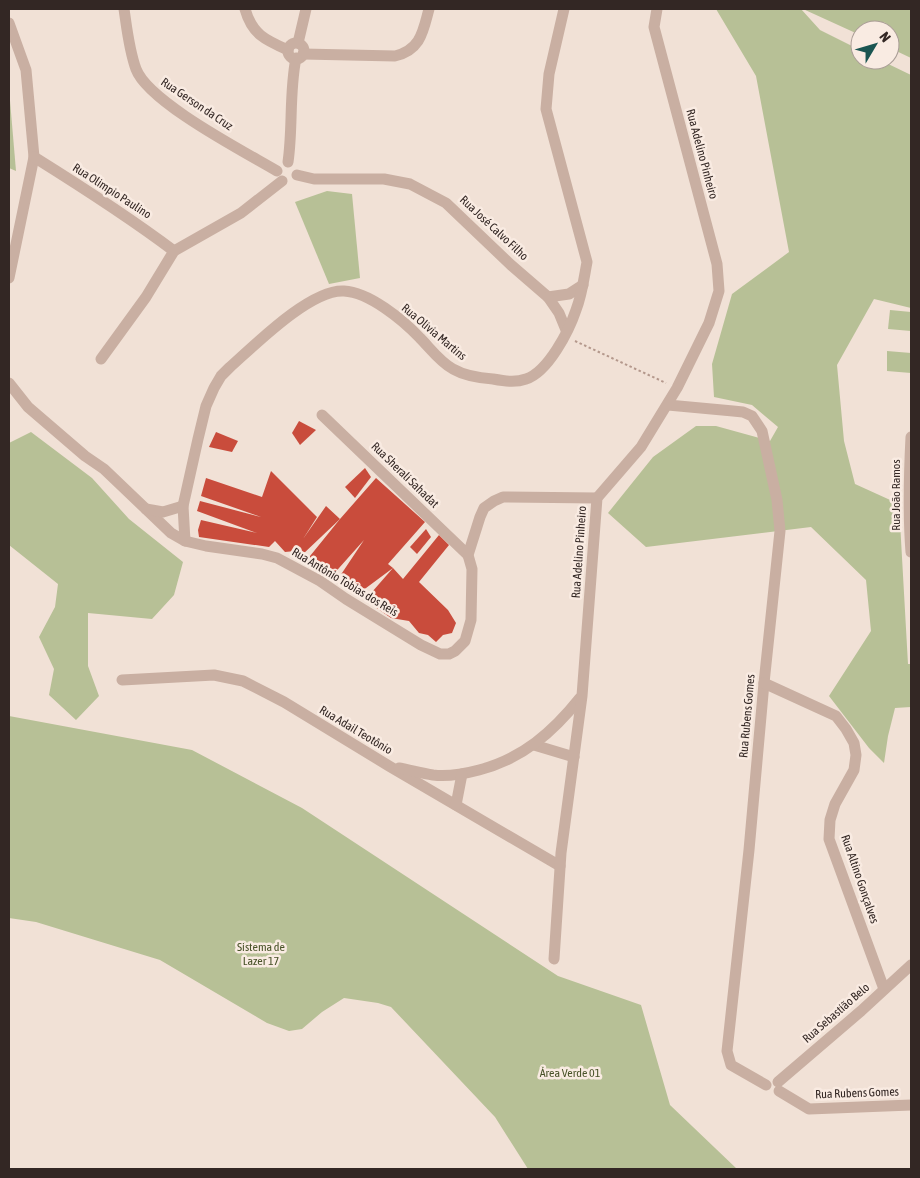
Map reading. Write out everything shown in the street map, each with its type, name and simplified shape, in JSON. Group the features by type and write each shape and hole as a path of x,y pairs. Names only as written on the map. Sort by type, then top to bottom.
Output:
{"street":[{"name":"Rua Gerson da Cruz","path":"124,9 136,70 147,87 161,99 279,176"},
{"path":"245,9 251,25 258,33 271,42 296,51 395,56 406,53 414,47 421,37 429,9"},
{"path":"288,162 291,145 293,75 296,51 306,9"},
{"name":"Rua Olivia Martins","path":"185,541 183,506 206,406 221,376 289,316 322,296 341,290 364,296 414,332 452,369 473,377 512,382 526,379 539,372 548,361 576,310 583,285 586,262 546,108 549,74 564,9"},
{"name":"Rua Adelino Pinheiro","path":"554,959 560,866 582,696 597,498 641,447 668,405 709,323 719,291 717,264 654,27 657,9"},
{"path":"9,24 26,70 34,157 9,278"},
{"name":"Rua Olimpio Paulino","path":"34,157 84,188 174,251"},
{"path":"101,359 146,297 174,251 241,213 279,176 281,164 288,162 296,167 297,174 291,182 279,176"},
{"name":"Rua José Calvo Filho","path":"297,174 314,179 384,179 410,184 446,203 548,296 559,313 565,333"},
{"path":"548,296 569,294 583,285"},
{"name":"Rua Antônio Tobias dos Reis","path":"9,383 28,407 104,469 171,532 185,541 277,558 320,581 346,599 440,654 448,654 460,647 468,633 471,620 472,568 468,555 484,508 503,497 514,496 567,499 597,498"},
{"name":"Rua Rubens Gomes","path":"668,405 743,412 752,416 762,431 777,500 780,531 749,850 727,1051 730,1065 766,1086 772,1080 809,1109 911,1105"},
{"name":"Rua Sherali Sahadat","path":"322,415 468,555"},
{"name":"Rua João Ramos","path":"911,437 909,497 911,552"},
{"path":"145,509 163,512 183,506"},
{"name":"Rua Adail Teotônio","path":"122,680 214,675 243,681 284,702 560,866"},
{"name":"Rua Altino Gonçalves","path":"764,683 836,716 854,743 856,755 854,770 835,804 830,820 829,838 884,989"},
{"path":"389,766 434,775 462,774 495,766 534,745 564,718 582,696"},
{"path":"534,745 574,757"},
{"path":"456,805 462,774"},
{"name":"Rua Sebastião Belo","path":"778,1086 911,965"}],"path":[{"path":"565,333 677,388"}],"green space":[{"path":"716,9 801,9 820,30 850,45 850,70 900,70 911,75 911,308 874,299 837,365 844,441 855,484 899,504 908,664 911,664 911,707 895,708 884,763 869,748 829,696 871,631 866,580 811,527 646,547 608,513 653,457 696,426 716,426 770,441 778,427 752,405 714,397 712,364 732,294 789,252 756,76"},
{"path":"803,9 911,9 911,58 900,53 900,20 850,20 850,30"},
{"path":"9,89 16,171 9,168"},
{"path":"327,191 352,194 360,278 329,284 295,202"},
{"path":"890,310 911,312 911,331 888,329"},
{"path":"887,351 911,353 911,373 887,371"},
{"path":"31,432 92,478 129,519 183,562 174,595 152,619 88,613 88,666 99,696 76,720 49,695 54,669 39,637 55,607 58,584 9,545 9,443"},
{"name":"Área Verde 01","path":"9,716 192,750 302,808 558,976 641,1005 670,1105 737,1169 528,1169 495,1117 391,1007 344,998 322,1012 302,1029 289,1031 267,1023 160,960 36,922 9,918"}],"building":[{"path":"299,421 316,430 300,445 292,433"},
{"path":"216,432 238,441 232,452 209,447"},
{"path":"365,468 371,477 355,498 345,487"},
{"path":"271,471 317,517 303,539 326,506 340,519 302,555 295,551 285,552 275,541 269,547 199,537 198,530 201,520 257,533 197,511 200,501 261,517 201,496 206,478 262,497"},
{"path":"376,478 425,522 388,564 393,568 362,591 348,583 343,585 338,579 364,540 331,577 326,569 316,569 306,561"},
{"path":"426,529 431,537 417,554 410,547"},
{"path":"439,535 449,545 419,582 448,610 456,623 452,633 443,635 436,642 428,635 419,633 409,621 391,618 365,600 393,568 403,579"}],"park label":[{"name":"Sistema de Lazer 17","path":"261,954"}]}
